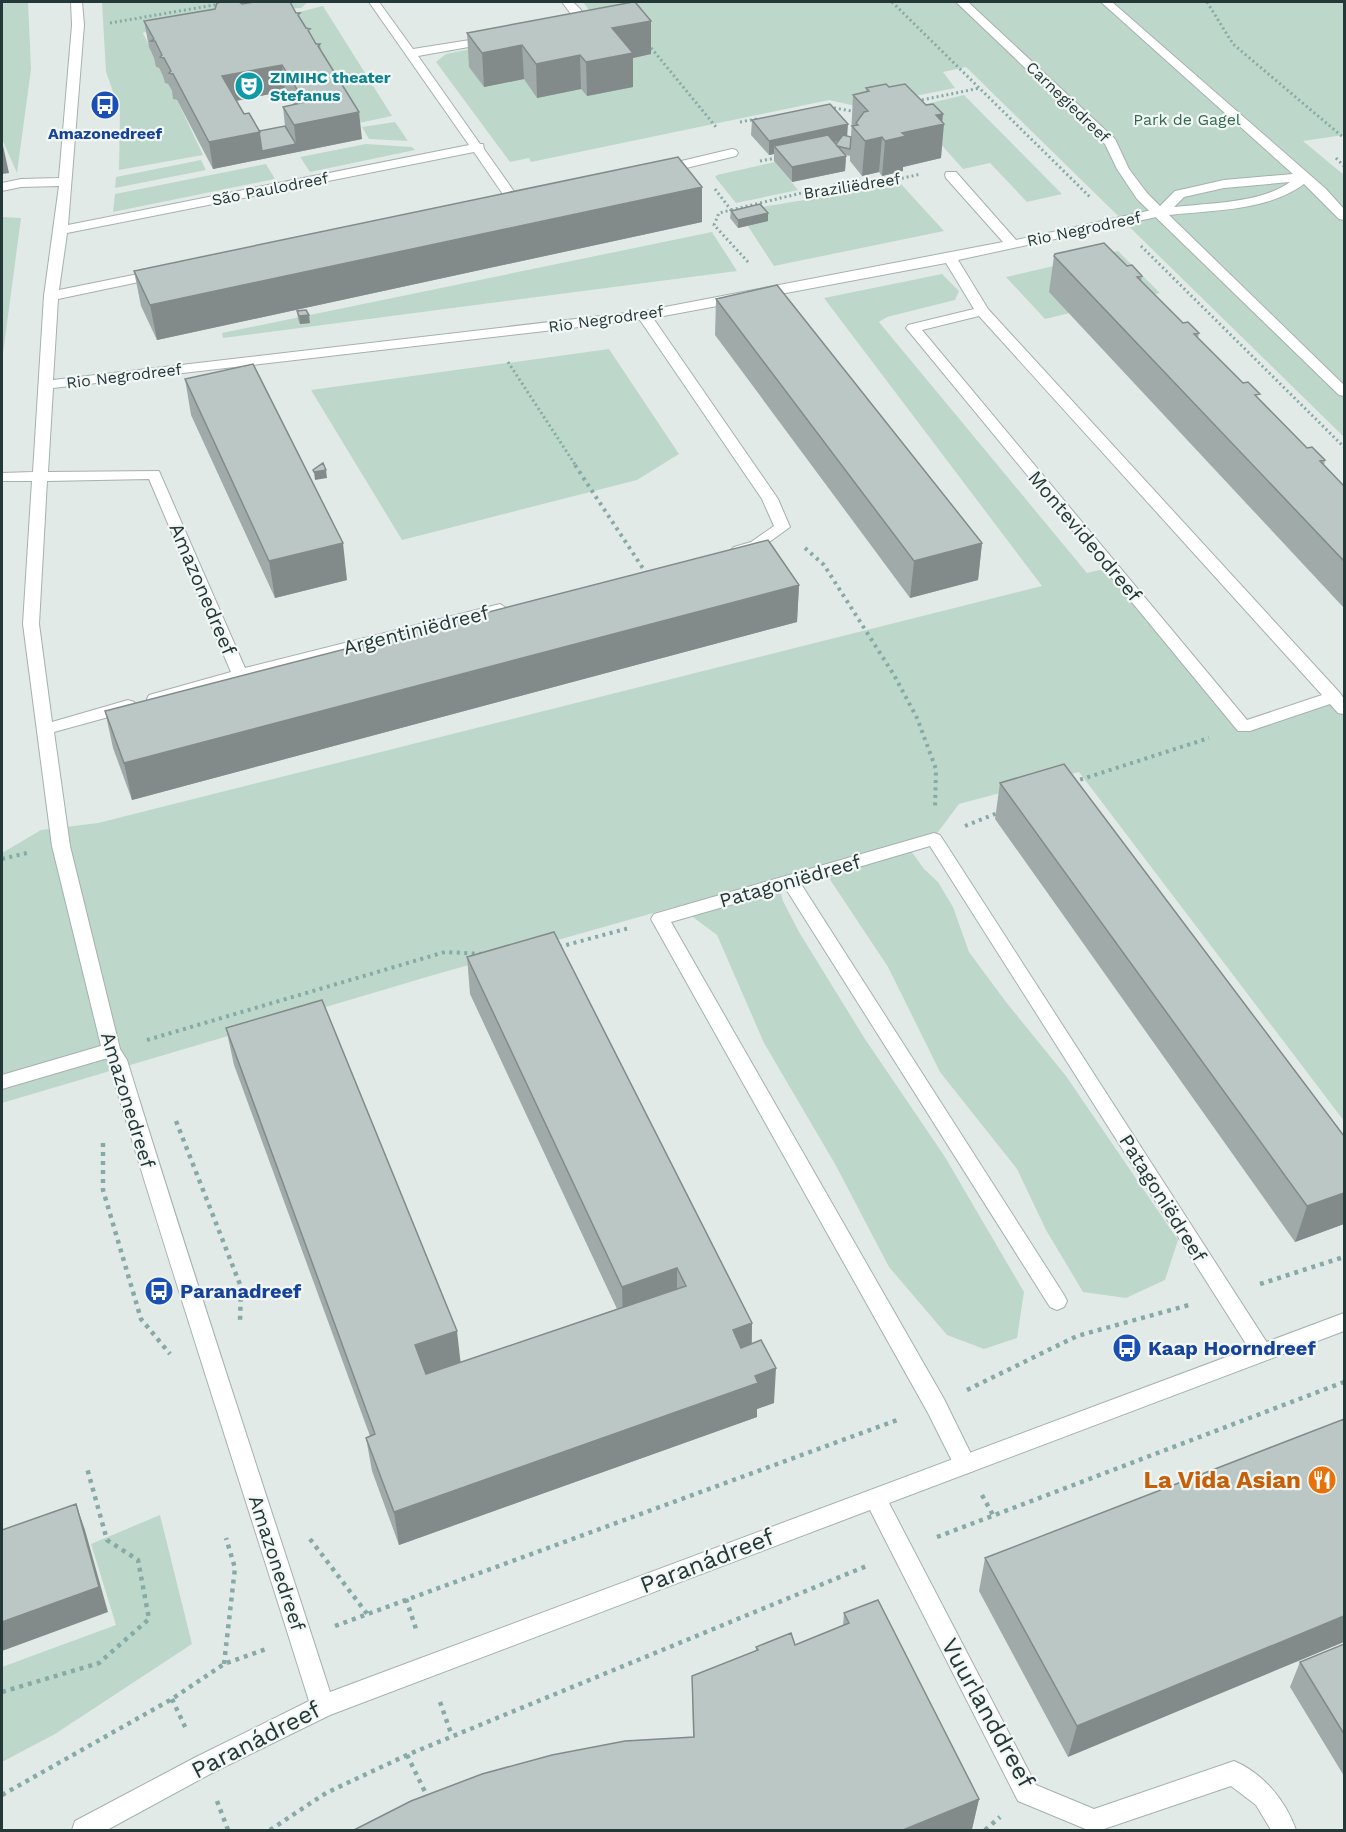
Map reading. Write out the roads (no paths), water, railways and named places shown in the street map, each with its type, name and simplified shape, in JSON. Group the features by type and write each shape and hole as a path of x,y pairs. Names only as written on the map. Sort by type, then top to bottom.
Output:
{"street":[{"name":"Amazonedreef","path":"75,2 77,29 61,230 51,296 31,624 61,846 111,1050 117,1060 185,1283 210,1351 323,1706"},
{"path":"374,2 413,53 514,200"},
{"path":"558,27 580,20 577,12 567,2"},
{"name":"Carnegiedreef","path":"962,2 1111,142 1123,169 1142,196 1344,392"},
{"path":"1106,2 1305,177 1344,216"},
{"path":"413,53 502,37"},
{"name":"São Paulodreef","path":"61,230 479,147"},
{"path":"649,172 732,153"},
{"path":"951,175 1013,245"},
{"path":"1161,212 1241,203 1284,192 1305,177"},
{"path":"1161,212 1180,194 1224,183 1305,177"},
{"path":"2,187 21,183 64,182"},
{"name":"Rio Negrodreef","path":"45,385 644,315 950,258 1161,212"},
{"path":"950,258 982,311 1339,703"},
{"path":"51,296 167,272"},
{"name":"Montevideodreef","path":"982,311 913,328 1244,727 1339,703"},
{"path":"644,315 770,499 782,527 756,545 723,554"},
{"name":"Amazonedreef","path":"41,475 154,474 240,675"},
{"path":"2,477 41,475"},
{"name":"Argentiniëdreef","path":"46,729 240,675 519,605"},
{"name":"Patagoniëdreef","path":"965,1464 936,1406 660,920 934,839 1262,1352"},
{"path":"790,880 1057,1302"},
{"path":"2,1082 111,1050"},
{"name":"Paranádreef","path":"84,1830 204,1765 323,1706 1344,1322"},
{"name":"Vuurlanddreef","path":"875,1498 1027,1793 1094,1821 1234,1773 1264,1797 1284,1830"}],"place":[{"name":"ZIMIHC theater Stefanus","path":"249,86"},
{"name":"Amazonedreef","path":"105,105"},
{"name":"Paranadreef","path":"159,1291"},
{"name":"Kaap Hoorndreef","path":"1127,1348"},
{"name":"La Vida Asian","path":"1322,1480"}],"park label":[{"name":"Park de Gagel","path":"1187,119"}]}
